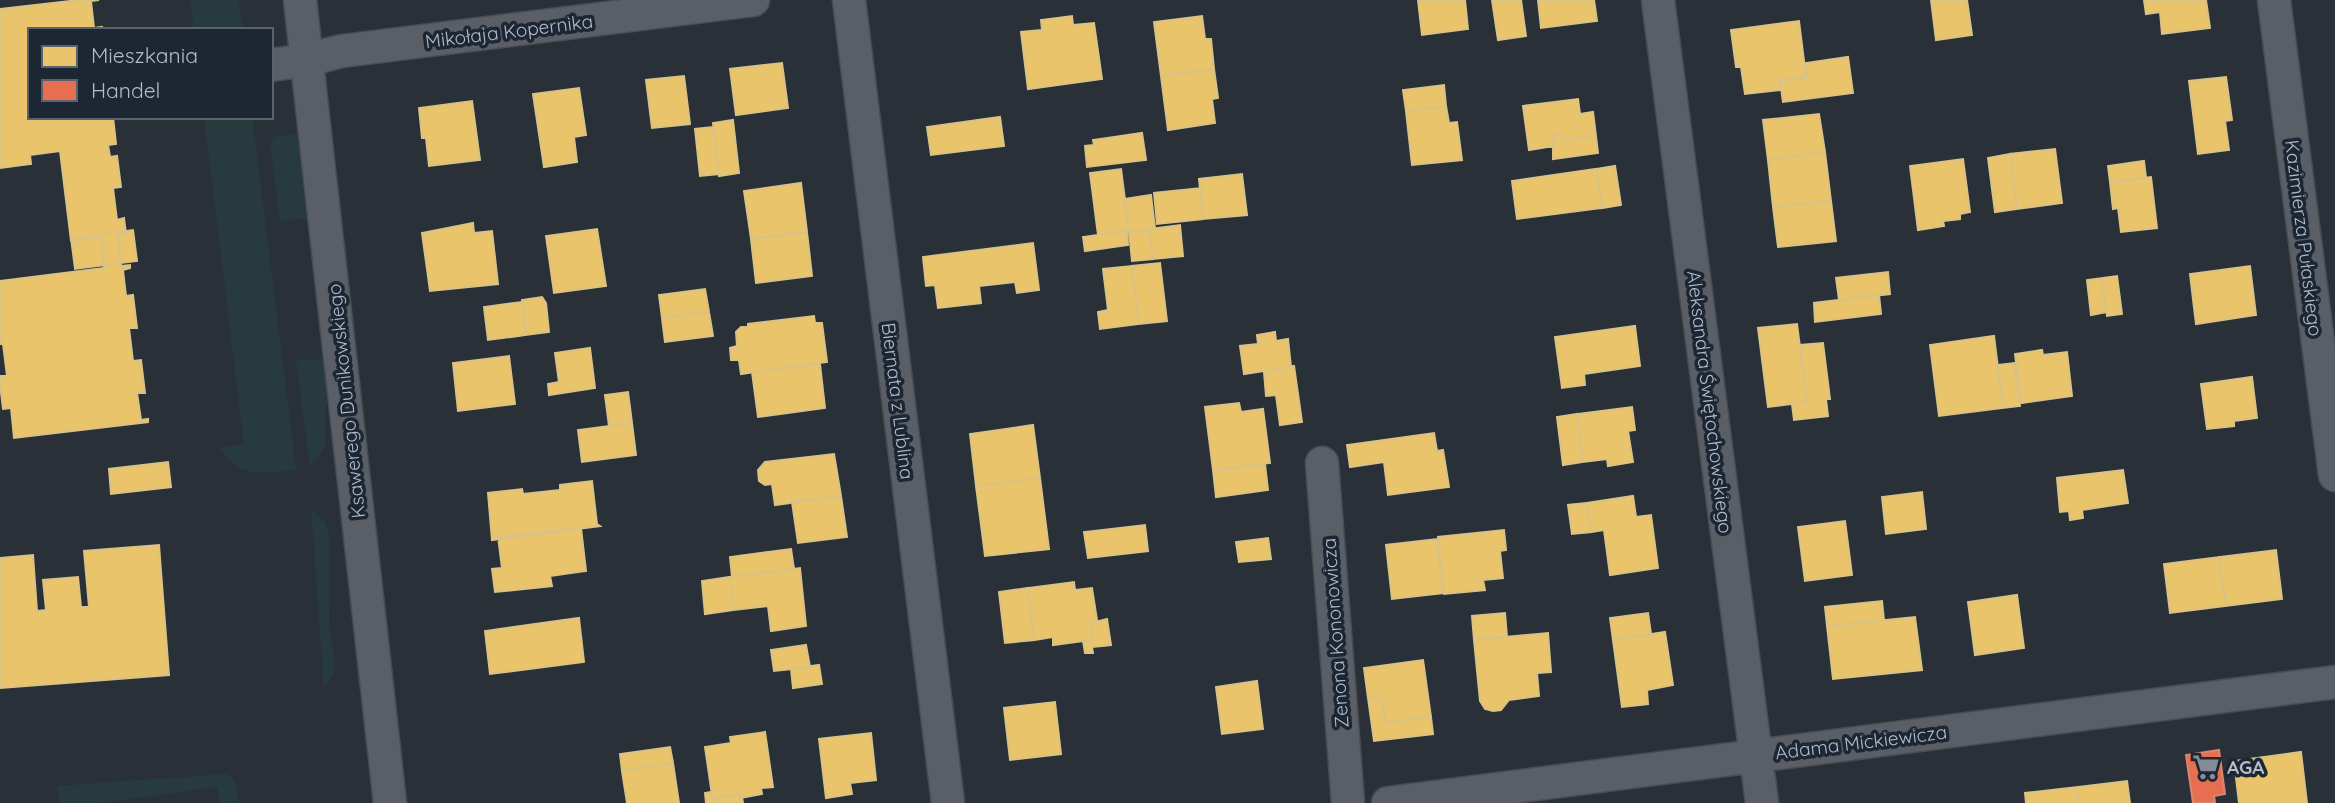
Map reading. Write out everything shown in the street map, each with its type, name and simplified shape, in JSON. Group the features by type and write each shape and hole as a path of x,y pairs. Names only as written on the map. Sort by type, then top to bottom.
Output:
{"street":[{"name":"Ksawerego Dunikowskiego","path":"300,0 390,803"},
{"name":"Mikołaja Kopernika","path":"273,65 342,51 753,0"},
{"name":"Biernata z Lublina","path":"849,0 948,803"},
{"name":"Aleksandra Świętochowskiego","path":"1658,0 1762,803"},
{"name":"Kazimierza Pułaskiego","path":"2274,0 2335,475"},
{"name":"Zenona Kononowicza","path":"1322,463 1348,803"},
{"name":"Adama Mickiewicza","path":"1388,803 2335,682"}],"green space":[{"path":"190,0 239,0 243,28 194,28"},
{"path":"204,119 252,119 296,470 253,472 235,465 219,448 244,444"},
{"path":"297,134 307,218 280,221 270,144 274,137"},
{"path":"321,359 326,367 326,445 310,465 296,361"},
{"path":"311,508 326,524 330,540 329,622 335,663 333,675 324,687"},
{"path":"226,774 235,782 239,803 220,803 217,787 101,803 59,803 57,786"}],"building: Mieszkania":[{"path":"99,0 91,1 94,28 28,28 28,119 113,119 116,144 108,145 110,157 117,156 121,187 113,188 117,220 124,218 126,234 118,235 121,266 130,265 130,268 123,270 126,296 133,295 137,328 129,328 133,361 141,360 145,393 137,393 141,420 148,419 148,422 14,438 11,408 3,409 0,376 7,376 3,344 0,344 0,281 104,268 101,237 71,241 60,151 30,155 31,164 0,168 0,9"},
{"path":"1418,0 1465,0 1468,29 1422,35"},
{"path":"1492,0 1521,0 1526,36 1498,40"},
{"path":"1538,0 1594,0 1597,21 1541,28"},
{"path":"1931,0 1967,0 1972,35 1936,40"},
{"path":"2144,0 2206,0 2210,28 2162,34 2160,12 2146,14"},
{"path":"1072,16 1073,25 1094,23 1102,79 1028,89 1021,32 1042,30 1041,20"},
{"path":"1202,16 1205,39 1211,39 1214,69 1161,76 1154,22"},
{"path":"1799,21 1806,77 1779,80 1781,90 1745,94 1741,67 1736,67 1731,30"},
{"path":"1848,57 1853,93 1783,102 1780,81 1808,78 1806,63"},
{"path":"782,63 788,108 736,115 730,69"},
{"path":"1214,69 1218,98 1212,99 1215,123 1168,130 1161,76"},
{"path":"684,76 690,124 652,128 646,80"},
{"path":"2226,77 2232,120 2225,121 2229,150 2198,154 2189,81"},
{"path":"1444,85 1446,106 1406,111 1403,90"},
{"path":"579,88 586,135 574,137 577,162 544,167 533,94"},
{"path":"1578,99 1580,114 1593,112 1596,136 1562,140 1561,135 1553,136 1554,146 1529,150 1523,106"},
{"path":"472,101 480,160 429,166 426,138 422,138 419,108"},
{"path":"1446,106 1449,123 1457,122 1462,160 1412,165 1406,111"},
{"path":"1819,114 1825,152 1768,160 1763,120"},
{"path":"1000,117 1004,146 931,155 927,127"},
{"path":"733,120 739,173 719,176 713,123"},
{"path":"713,127 719,174 700,176 695,129"},
{"path":"1142,133 1146,160 1087,167 1085,146 1094,145 1093,140"},
{"path":"1561,135 1562,140 1596,136 1598,153 1553,159 1553,136"},
{"path":"2055,149 2062,203 2017,209 2010,154"},
{"path":"1825,152 1831,201 1773,207 1768,160"},
{"path":"2010,154 2017,209 1995,212 1988,158"},
{"path":"1963,159 1970,212 1960,214 1960,219 1943,221 1944,226 1918,230 1910,166"},
{"path":"2144,161 2146,178 2110,182 2108,166"},
{"path":"1615,166 1621,205 1602,208 1596,169"},
{"path":"1121,169 1129,231 1098,235 1090,173"},
{"path":"1596,169 1602,208 1517,219 1512,181"},
{"path":"1242,174 1247,215 1203,219 1199,179"},
{"path":"2151,177 2157,228 2121,232 2118,208 2113,209 2110,182"},
{"path":"801,183 807,232 751,239 744,191"},
{"path":"1201,188 1203,219 1157,224 1154,193"},
{"path":"1151,195 1155,228 1129,231 1124,199"},
{"path":"1831,201 1836,241 1778,247 1773,207"},
{"path":"473,223 474,233 492,231 498,284 430,291 422,233"},
{"path":"1180,225 1183,256 1153,259 1149,229"},
{"path":"597,229 606,286 554,293 546,236"},
{"path":"1149,229 1153,259 1132,261 1129,231"},
{"path":"133,230 137,261 75,269 71,238"},
{"path":"1127,231 1128,245 1085,251 1083,237"},
{"path":"807,232 812,276 756,283 751,239"},
{"path":"1033,243 1039,290 1017,293 1015,282 979,286 981,303 938,308 935,285 926,286 923,257"},
{"path":"1160,263 1167,321 1139,324 1132,266"},
{"path":"1132,266 1139,324 1100,329 1098,312 1108,310 1103,269"},
{"path":"2250,266 2256,315 2196,324 2190,274"},
{"path":"1888,272 1890,294 1839,300 1836,278"},
{"path":"2117,276 2122,314 2107,316 2102,278"},
{"path":"2102,278 2107,312 2091,315 2087,280"},
{"path":"705,289 709,312 662,318 659,295"},
{"path":"1879,295 1881,314 1815,322 1814,303"},
{"path":"542,297 546,303 549,332 526,335 522,300"},
{"path":"522,302 526,335 488,340 484,307"},
{"path":"709,312 713,336 665,342 662,318"},
{"path":"814,316 815,323 822,323 827,362 741,374 739,360 731,360 730,348 737,346 736,332 741,327"},
{"path":"1797,324 1807,402 1768,407 1758,328"},
{"path":"1635,326 1640,366 1584,374 1585,385 1562,388 1555,337"},
{"path":"1275,332 1276,341 1288,339 1291,367 1244,374 1240,346 1258,344 1257,335"},
{"path":"1994,336 2003,408 1939,416 1930,345"},
{"path":"1823,343 1830,399 1826,399 1828,416 1794,420 1792,404 1807,402 1800,345"},
{"path":"590,348 595,388 549,395 548,384 559,382 555,353"},
{"path":"2042,350 2043,355 2067,352 2072,396 2021,403 2015,354"},
{"path":"509,356 515,404 458,411 453,363"},
{"path":"2014,363 2020,406 2003,408 1997,365"},
{"path":"820,364 825,408 758,417 752,372"},
{"path":"1294,366 1302,422 1280,425 1276,395 1266,396 1264,372"},
{"path":"2252,377 2257,418 2234,421 2234,426 2207,429 2201,384"},
{"path":"628,392 632,423 609,426 605,395"},
{"path":"1239,403 1241,412 1263,409 1270,463 1213,470 1205,407"},
{"path":"1632,407 1635,430 1628,431 1633,462 1608,466 1607,459 1583,462 1577,414"},
{"path":"1577,414 1583,462 1563,465 1557,417"},
{"path":"632,423 636,455 582,462 578,430"},
{"path":"1033,425 1040,478 976,486 970,434"},
{"path":"1434,433 1437,451 1443,450 1449,487 1388,495 1384,462 1350,467 1347,445"},
{"path":"834,454 841,496 775,505 772,484 765,485 759,481 758,470 765,462"},
{"path":"168,462 171,487 111,494 109,469"},
{"path":"1265,464 1268,490 1216,497 1213,470"},
{"path":"2123,470 2128,503 2082,510 2083,518 2070,520 2069,511 2060,512 2057,478"},
{"path":"1040,478 1049,549 985,556 976,486"},
{"path":"592,481 597,524 600,526 492,540 488,493 522,489 523,494 560,490 560,485"},
{"path":"1922,492 1926,529 1886,534 1882,497"},
{"path":"841,496 847,537 798,543 792,502"},
{"path":"1633,496 1636,517 1651,515 1658,568 1610,575 1604,530 1591,532 1586,503"},
{"path":"1586,503 1591,532 1572,534 1568,505"},
{"path":"1845,521 1852,575 1805,581 1798,527"},
{"path":"1145,525 1148,551 1088,558 1084,532"},
{"path":"581,528 586,571 550,576 552,586 495,592 492,569 502,568 498,537"},
{"path":"1504,530 1506,550 1500,551 1503,578 1483,580 1485,590 1444,594 1438,537"},
{"path":"1268,538 1271,559 1239,562 1236,542"},
{"path":"1437,539 1443,593 1392,599 1386,545"},
{"path":"159,545 169,675 0,688 0,558 33,555 37,611 46,610 43,580 78,577 81,607 89,607 84,551"},
{"path":"791,549 794,569 732,577 730,557"},
{"path":"2276,550 2282,599 2226,606 2219,557"},
{"path":"2219,557 2226,606 2170,613 2164,564"},
{"path":"800,568 806,626 771,631 768,606 734,610 730,577"},
{"path":"730,577 734,610 705,614 702,581"},
{"path":"1074,582 1075,590 1092,588 1097,622 1091,623 1092,640 1053,645 1053,637 1034,640 1028,588"},
{"path":"1028,588 1034,640 1005,643 999,592"},
{"path":"2017,595 2024,648 1975,655 1968,602"},
{"path":"1882,601 1884,620 1827,626 1825,607"},
{"path":"1505,613 1507,637 1474,640 1472,616"},
{"path":"1648,613 1651,634 1613,640 1610,618"},
{"path":"1915,617 1922,670 1833,679 1827,626"},
{"path":"579,618 584,662 490,674 485,631"},
{"path":"1107,619 1111,645 1092,647 1093,653 1085,653 1083,641 1092,640 1091,623"},
{"path":"1665,632 1673,685 1647,690 1648,704 1622,707 1613,640"},
{"path":"1548,633 1551,672 1537,673 1539,696 1509,700 1501,710 1485,709 1480,701 1474,640"},
{"path":"806,645 810,667 774,671 771,650"},
{"path":"1423,660 1431,717 1386,722 1382,697 1368,698 1364,668"},
{"path":"819,665 822,684 793,688 791,669"},
{"path":"1257,681 1263,729 1222,734 1216,687"},
{"path":"1382,697 1386,722 1431,717 1433,734 1374,741 1368,698"},
{"path":"1055,702 1061,754 1010,760 1004,708"},
{"path":"765,732 773,787 761,788 762,794 740,798 739,794 715,798 716,802 713,802 705,747 731,743 730,737"},
{"path":"871,733 876,780 850,783 852,794 826,798 819,739"},
{"path":"670,747 673,763 622,771 620,754"},
{"path":"2301,752 2307,803 2239,803 2234,761"},
{"path":"673,763 679,803 627,803 622,771"},
{"path":"2127,781 2130,803 2079,803 2077,787"},
{"path":"2077,787 2079,803 2026,803 2025,793"},
{"path":"711,792 713,802 716,802 715,798 739,794 743,803 706,803 705,793"}],"building: Handel":[{"path":"2219,750 2225,794 2214,796 2215,803 2193,803 2186,755"}],"place":[{"name":"AGA","path":"2206,767"}]}
